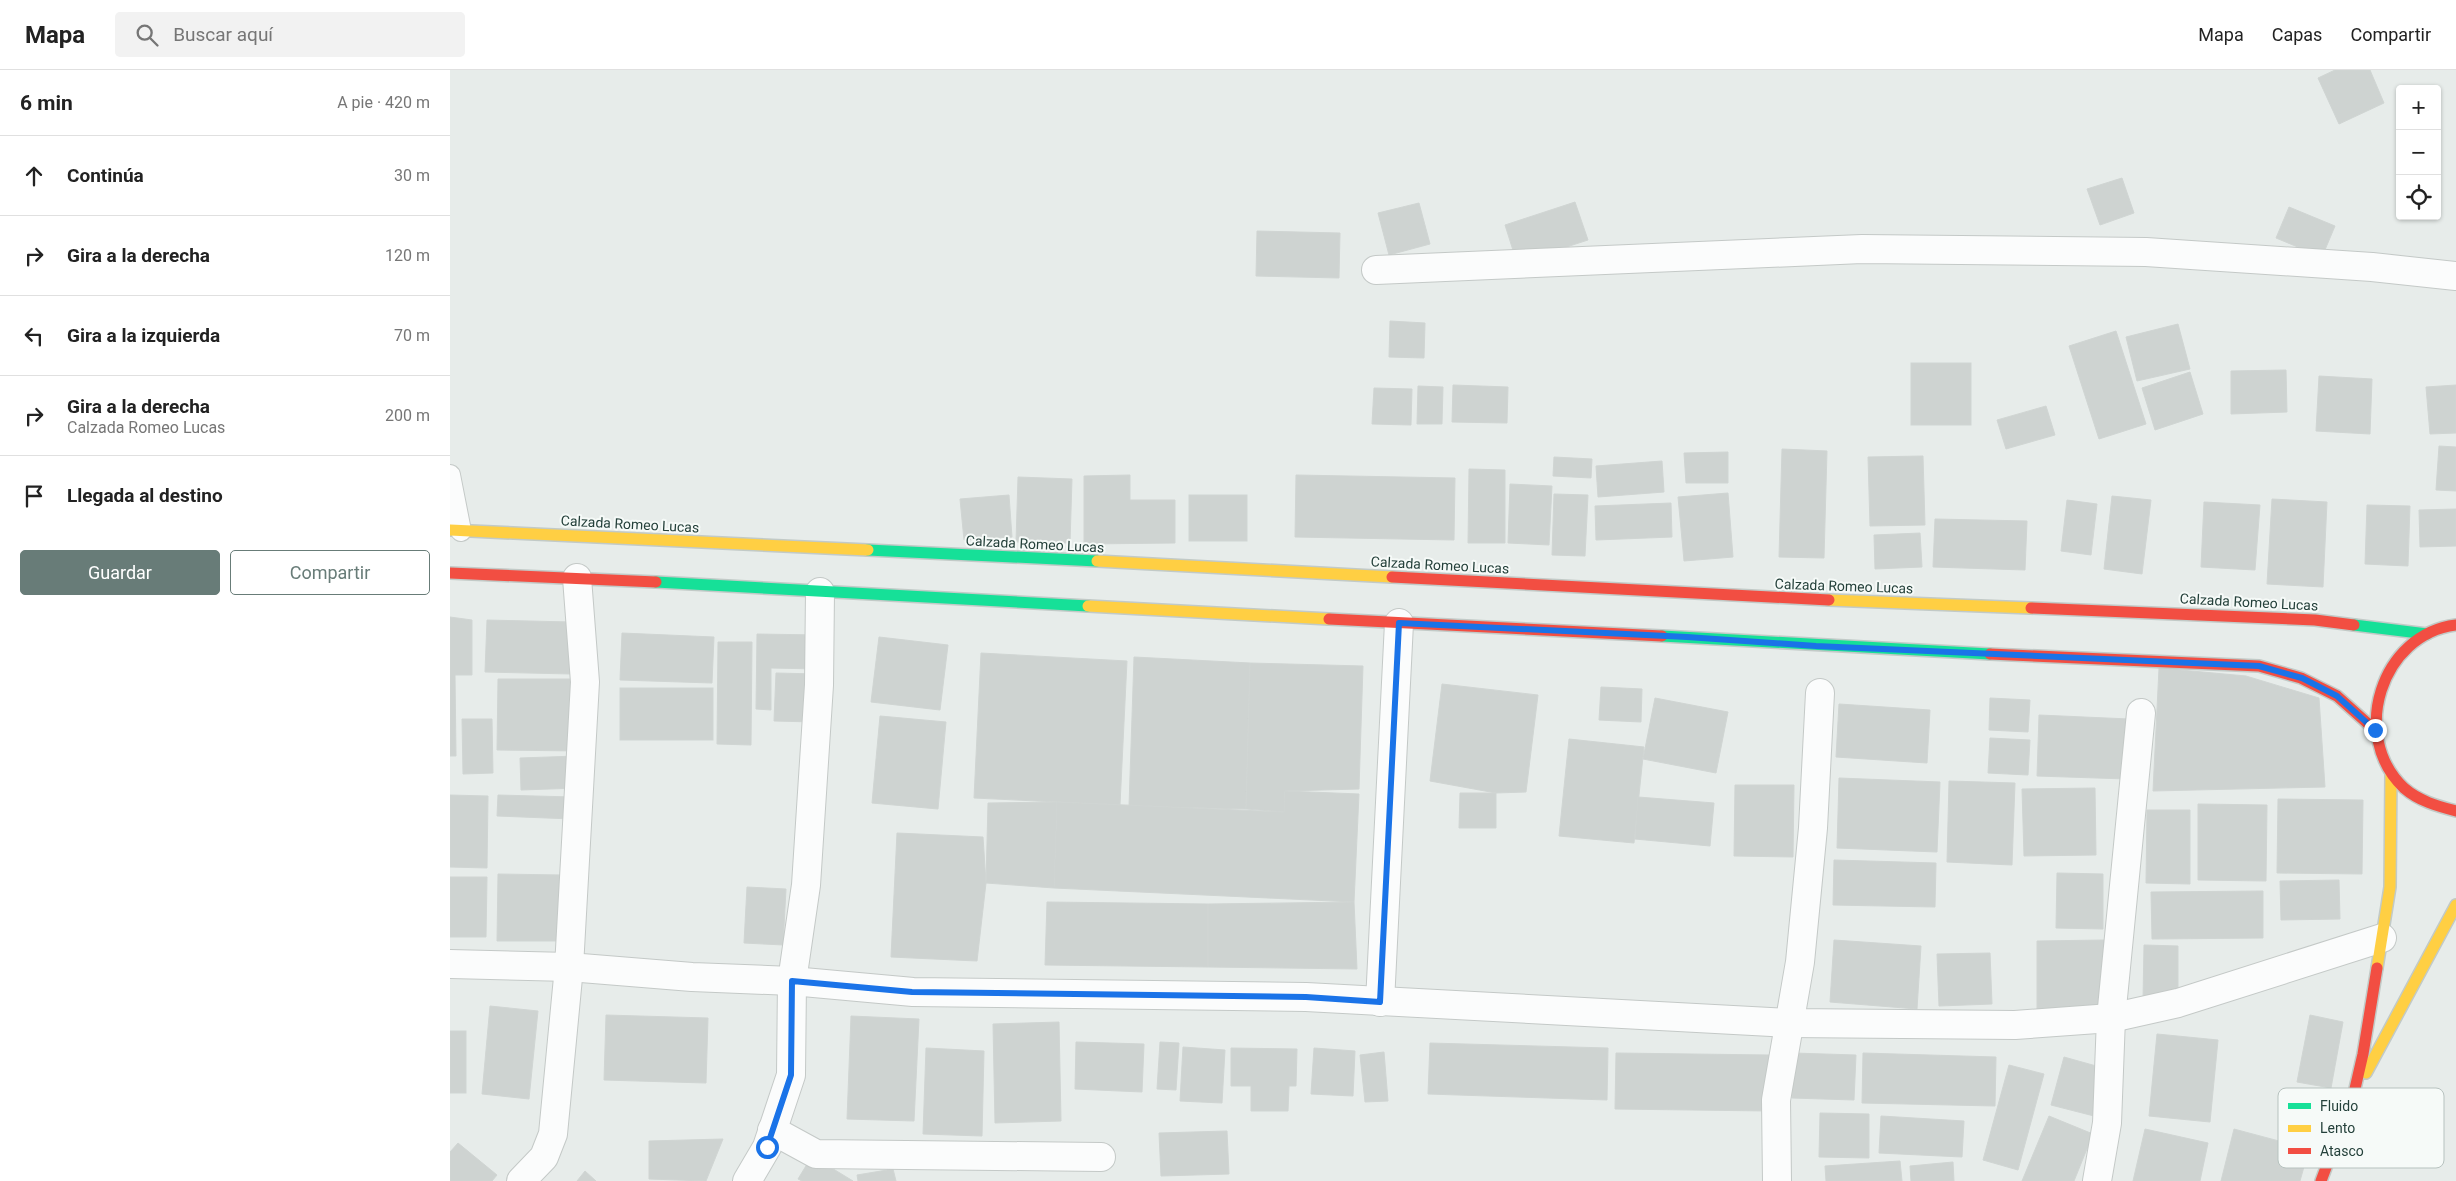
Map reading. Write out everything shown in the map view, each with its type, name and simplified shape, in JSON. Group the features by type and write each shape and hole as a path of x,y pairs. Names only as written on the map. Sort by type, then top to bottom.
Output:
{"main road":[{"name":"Calzada Romeo Lucas","path":"456,531 1201,567 1694,595 2315,620 2427,634"},
{"path":"450,573 577,578 1687,637 1826,647 2259,666 2302,678 2337,696 2375,730"},
{"path":"2456,626 2427,634 2408,647 2392,664 2381,684 2375,707 2375,730 2378,745 2391,772 2408,790 2427,803 2456,811"},
{"path":"2355,1088 2390,887 2391,772"},
{"path":"2357,1088 2375,1058 2456,905"},
{"path":"2322,1181 2327,1168"}],"street":[{"path":"1376,270 1862,249 2146,252 2372,267 2456,276"},
{"path":"521,1181 544,1157 553,1134 569,967 585,682 577,578"},
{"path":"747,1181 767,1147 791,1075 792,981 806,885 819,685 820,592"},
{"path":"1380,1002 1399,623"},
{"path":"1776,1181 1776,1100 1800,962 1813,828 1820,693"},
{"path":"2098,1181 2107,1123 2110,1085 2111,1018 2141,713"},
{"path":"450,964 569,967 792,981 912,992 1306,997 1790,1023 2015,1025 2111,1018 2178,1003 2382,938"},
{"path":"772,1130 816,1154 1100,1157"}],"lane":[{"path":"450,475 456,531"}],"building":[{"path":"2335,70 2370,70 2384,103 2339,124 2318,78"},
{"path":"2122,178 2134,213 2100,225 2087,189"},
{"path":"1575,202 1588,240 1517,263 1505,225"},
{"path":"1419,203 1430,244 1389,255 1378,213"},
{"path":"2289,207 2335,226 2322,257 2276,238"},
{"path":"1257,231 1340,233 1339,278 1256,276"},
{"path":"1390,321 1425,323 1424,358 1389,357"},
{"path":"2178,324 2190,369 2137,381 2126,337"},
{"path":"2116,331 2146,424 2099,439 2069,346"},
{"path":"1911,363 1971,363 1971,425 1911,425"},
{"path":"2286,370 2287,412 2231,414 2231,371"},
{"path":"2190,372 2203,414 2155,430 2142,388"},
{"path":"2319,376 2372,379 2370,434 2316,431"},
{"path":"1453,385 1508,387 1507,423 1452,422"},
{"path":"2456,385 2456,433 2430,434 2426,387"},
{"path":"1418,386 1443,387 1442,424 1417,424"},
{"path":"1374,388 1412,389 1411,425 1372,424"},
{"path":"2046,406 2055,435 2006,449 1997,420"},
{"path":"2439,446 2456,447 2456,491 2436,490"},
{"path":"1782,449 1827,451 1824,558 1779,557"},
{"path":"1728,452 1728,483 1686,483 1684,453"},
{"path":"1923,456 1925,525 1870,526 1868,457"},
{"path":"1554,457 1592,459 1591,478 1553,476"},
{"path":"1662,461 1664,492 1598,497 1596,466"},
{"path":"1469,469 1505,470 1505,543 1468,543"},
{"path":"1130,475 1130,500 1175,500 1175,543 1084,544 1084,476"},
{"path":"1296,475 1455,478 1454,540 1295,537"},
{"path":"1018,477 1072,479 1070,543 1016,542"},
{"path":"1510,484 1552,486 1549,545 1508,543"},
{"path":"1728,493 1733,557 1684,561 1678,497"},
{"path":"1554,494 1588,495 1585,556 1552,555"},
{"path":"1009,495 1012,537 964,540 960,499"},
{"path":"1189,495 1247,495 1247,541 1189,541"},
{"path":"2112,496 2151,500 2142,574 2104,569"},
{"path":"2272,499 2327,502 2323,587 2267,584"},
{"path":"2067,500 2097,504 2091,555 2061,551"},
{"path":"2204,502 2260,505 2255,570 2201,567"},
{"path":"1671,503 1672,537 1596,540 1595,506"},
{"path":"2367,505 2410,506 2408,566 2365,564"},
{"path":"2456,509 2456,546 2420,547 2419,510"},
{"path":"1935,519 2027,521 2025,570 1933,567"},
{"path":"1920,533 1922,567 1875,569 1874,535"},
{"path":"450,617 472,620 472,675 455,675 456,756 450,756"},
{"path":"487,620 571,622 570,674 485,672"},
{"path":"622,633 714,637 712,683 620,680"},
{"path":"757,634 819,635 818,669 771,668 771,710 756,709"},
{"path":"879,637 948,645 940,710 871,702"},
{"path":"718,642 752,642 751,745 717,744"},
{"path":"981,653 1127,661 1120,805 974,798"},
{"path":"1134,657 1250,663 1246,809 1129,806"},
{"path":"1250,663 1363,666 1359,789 1285,791 1284,812 1246,809"},
{"path":"2159,668 2246,676 2319,698 2325,787 2153,791"},
{"path":"776,673 816,674 814,722 774,721"},
{"path":"498,679 578,679 578,751 497,750"},
{"path":"1442,684 1538,695 1526,792 1496,793 1430,781"},
{"path":"1601,687 1642,689 1641,722 1599,720"},
{"path":"620,688 713,688 713,740 620,740"},
{"path":"1655,698 1728,712 1716,773 1643,759"},
{"path":"1990,698 2030,700 2028,732 1989,730"},
{"path":"1839,704 1930,710 1927,763 1836,757"},
{"path":"2039,715 2129,719 2127,779 2037,776"},
{"path":"880,716 946,722 938,809 872,803"},
{"path":"462,719 492,719 493,773 463,774"},
{"path":"1990,738 2030,740 2028,775 1988,773"},
{"path":"1569,739 1644,747 1634,843 1559,836"},
{"path":"577,756 578,788 521,790 520,758"},
{"path":"1839,778 1940,782 1937,852 1837,848"},
{"path":"1949,781 2015,783 2012,865 1947,862"},
{"path":"1735,785 1794,785 1793,857 1734,856"},
{"path":"2095,788 2096,855 2024,856 2022,789"},
{"path":"1285,791 1359,794 1354,902 1054,888 1057,802 1284,812"},
{"path":"1460,793 1496,793 1496,828 1459,828"},
{"path":"450,795 488,796 487,868 450,867"},
{"path":"498,795 573,797 572,819 497,816"},
{"path":"1638,797 1714,803 1710,846 1635,839"},
{"path":"2278,799 2363,800 2362,874 2277,873"},
{"path":"1057,802 1054,888 986,883 988,803"},
{"path":"2198,804 2267,805 2266,881 2198,880"},
{"path":"2147,810 2190,810 2190,884 2146,883"},
{"path":"897,833 983,837 986,883 977,961 891,957"},
{"path":"1834,860 1936,863 1935,907 1833,905"},
{"path":"2057,873 2103,874 2103,929 2056,928"},
{"path":"498,874 563,875 563,941 497,941"},
{"path":"450,877 487,877 486,937 450,937"},
{"path":"2339,880 2340,919 2281,920 2280,881"},
{"path":"747,887 786,889 783,945 744,943"},
{"path":"2263,891 2263,938 2152,939 2151,892"},
{"path":"1047,902 1208,904 1208,967 1045,965"},
{"path":"1354,902 1357,969 1208,967 1208,904"},
{"path":"1834,940 1921,946 1917,1009 1830,1002"},
{"path":"2104,940 2105,1010 2037,1011 2037,941"},
{"path":"2144,945 2178,946 2178,1001 2143,1000"},
{"path":"1990,953 1992,1004 1939,1006 1937,954"},
{"path":"490,1006 538,1011 529,1099 482,1094"},
{"path":"606,1015 708,1018 706,1083 604,1080"},
{"path":"2310,1015 2343,1022 2331,1088 2297,1082"},
{"path":"851,1016 919,1019 914,1121 847,1119"},
{"path":"1059,1022 1061,1121 995,1123 993,1024"},
{"path":"450,1031 466,1031 466,1093 450,1093"},
{"path":"2157,1034 2218,1040 2210,1122 2149,1116"},
{"path":"1076,1042 1144,1044 1142,1092 1075,1089"},
{"path":"1160,1042 1179,1043 1176,1090 1157,1089"},
{"path":"1430,1043 1608,1048 1607,1100 1428,1094"},
{"path":"1183,1047 1225,1050 1222,1103 1180,1101"},
{"path":"926,1048 984,1051 982,1136 923,1134"},
{"path":"1231,1048 1297,1049 1296,1086 1289,1086 1288,1111 1251,1111 1251,1086 1231,1086"},
{"path":"1314,1048 1355,1051 1353,1096 1311,1094"},
{"path":"1384,1052 1388,1101 1365,1102 1360,1055"},
{"path":"1616,1053 1769,1055 1768,1111 1615,1109"},
{"path":"1793,1053 1856,1055 1854,1100 1792,1098"},
{"path":"1863,1053 1996,1057 1995,1106 1862,1103"},
{"path":"2064,1057 2107,1069 2094,1116 2051,1105"},
{"path":"2009,1065 2044,1074 2018,1170 1983,1160"},
{"path":"1820,1113 1869,1114 1869,1158 1819,1157"},
{"path":"1881,1116 1964,1121 1962,1157 1879,1153"},
{"path":"2049,1116 2093,1134 2074,1181 2022,1181"},
{"path":"2145,1129 2208,1143 2200,1181 2133,1181"},
{"path":"2234,1129 2278,1141 2278,1168 2304,1168 2300,1181 2221,1181"},
{"path":"1227,1131 1229,1174 1161,1176 1159,1133"},
{"path":"723,1139 706,1181 649,1179 649,1141"},
{"path":"458,1143 497,1175 492,1181 450,1181 450,1152"},
{"path":"812,1156 853,1181 802,1181 798,1179"},
{"path":"1900,1161 1902,1181 1826,1181 1825,1166"},
{"path":"1953,1162 1954,1181 1911,1181 1910,1166"},
{"path":"893,1169 896,1181 858,1181 857,1175"},
{"path":"585,1171 596,1181 577,1181"}],"traffic: fast":[{"path":"868,550 1097,561"},
{"path":"656,582 1088,606"},
{"path":"2354,625 2427,634"},
{"path":"1662,636 1990,654"}],"traffic: slow":[{"path":"450,530 868,550"},
{"path":"1097,561 1392,577"},
{"path":"1829,600 2031,608"},
{"path":"1088,606 1329,619"},
{"path":"2377,968 2390,887 2391,773"},
{"path":"2366,1073 2456,905"}],"traffic: jam":[{"path":"450,573 656,582"},
{"path":"1392,577 1829,600"},
{"path":"2031,608 2315,620 2354,625"},
{"path":"1329,619 1662,636"},
{"path":"2456,625 2430,632 2408,647 2392,667 2381,690 2377,716 2378,742 2387,766 2404,788 2422,800 2456,811"},
{"path":"1990,654 2259,666 2301,678 2337,696 2375,730"},
{"path":"2355,1088 2363,1054 2377,968"},
{"path":"2321,1181 2326,1168"}],"route":[{"path":"767,1147 791,1075 792,981 912,992 1306,997 1380,1002 1399,623 1687,637 1816,646 2259,666 2302,678 2337,696 2375,730"}]}
